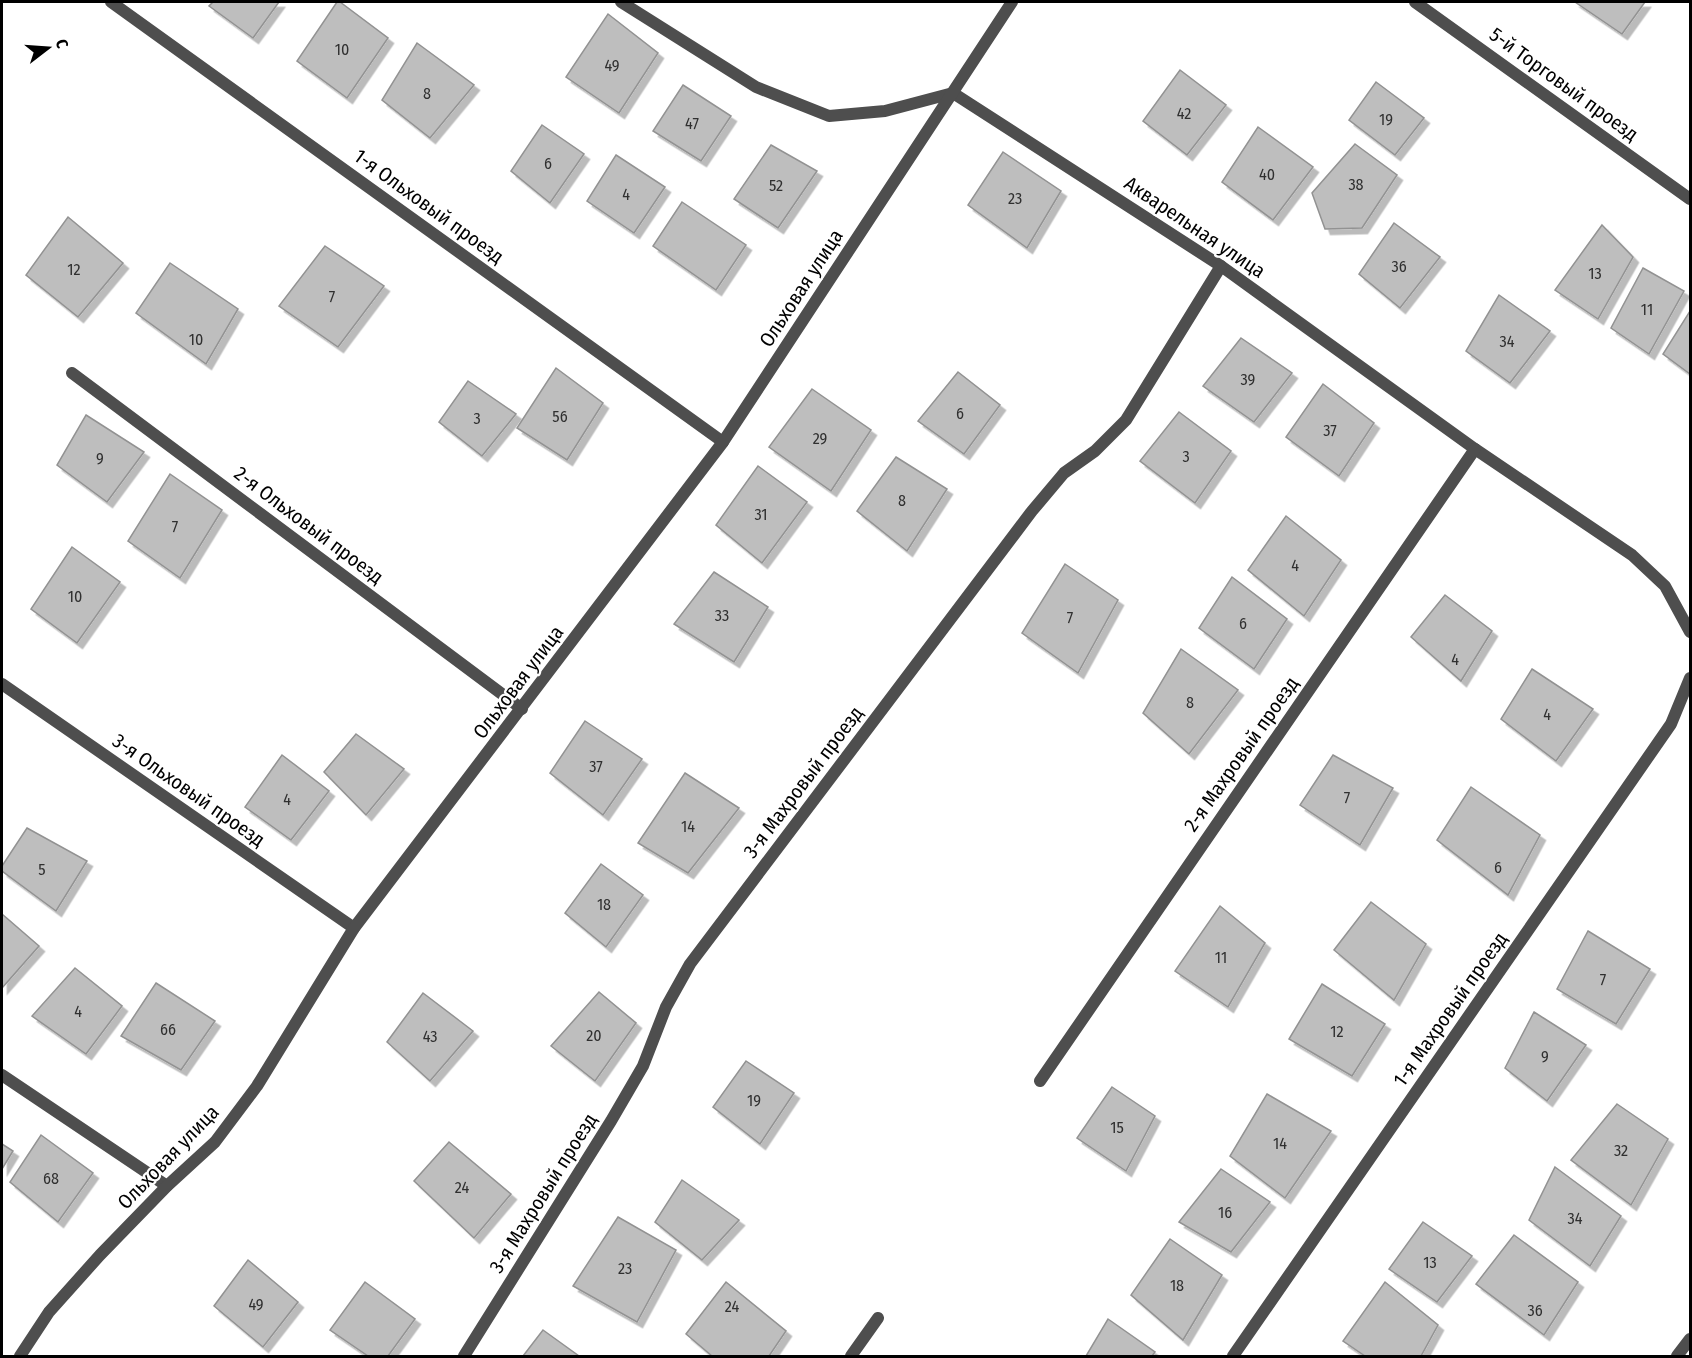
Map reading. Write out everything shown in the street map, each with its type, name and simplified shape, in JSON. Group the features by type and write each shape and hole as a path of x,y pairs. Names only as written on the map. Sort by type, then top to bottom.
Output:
{"street":[{"name":"1-я Ольховый проезд","path":"111,2 723,442"},
{"path":"623,2 756,87 829,116 885,111 952,93"},
{"name":"Ольховая улица","path":"20,1356 49,1312 167,1186 215,1142 257,1086 354,927 723,442 1012,2"},
{"name":"5-й Торговый проезд","path":"1415,2 1690,199"},
{"name":"Акварельная улица","path":"952,93 1221,266 1475,449 1632,555 1665,586 1690,630"},
{"name":"3-я Махровый проезд","path":"464,1356 643,1066 666,1007 690,964 1032,511 1064,473 1095,452 1126,420 1221,266"},
{"name":"2-я Ольховый проезд","path":"72,373 522,709"},
{"name":"2-я Махровый проезд","path":"1040,1081 1475,449"},
{"name":"1-я Махровый проезд","path":"1233,1356 1671,724 1690,678"},
{"name":"3-я Ольховый проезд","path":"2,684 354,927"},
{"path":"2,1075 167,1186"},
{"path":"851,1356 878,1317"},
{"path":"1677,1356 1690,1339"}],"building":[{"path":"213,2 279,2 253,38 209,6"},
{"path":"337,2 388,38 347,98 297,61"},
{"path":"1575,2 1645,2 1622,34"},
{"path":"608,14 658,53 619,113 566,77"},
{"path":"417,43 474,85 430,138 382,100"},
{"path":"1180,70 1226,105 1187,155 1143,121"},
{"path":"1376,82 1424,118 1395,155 1349,120"},
{"path":"683,85 731,116 701,161 653,131"},
{"path":"542,125 584,154 550,203 511,171"},
{"path":"1258,127 1313,167 1273,220 1222,182"},
{"path":"1355,144 1397,175 1362,228 1325,229 1312,193"},
{"path":"771,145 817,171 778,228 734,199"},
{"path":"1003,152 1061,191 1027,248 968,205"},
{"path":"616,155 665,187 634,233 587,201"},
{"path":"682,202 746,245 716,290 653,246"},
{"path":"68,217 123,263 78,317 26,275"},
{"path":"1394,223 1440,257 1400,308 1359,274"},
{"path":"1602,225 1633,257 1598,319 1555,290"},
{"path":"325,246 384,286 338,347 279,306"},
{"path":"170,263 238,309 206,364 136,313"},
{"path":"1643,268 1684,291 1649,354 1611,328"},
{"path":"1499,295 1550,331 1510,383 1466,351"},
{"path":"1690,311 1690,374 1663,354"},
{"path":"1241,338 1292,373 1254,422 1203,386"},
{"path":"556,368 603,403 567,460 517,428"},
{"path":"958,372 1000,405 964,454 918,421"},
{"path":"468,381 516,414 482,456 439,422"},
{"path":"1323,384 1374,423 1339,476 1286,437"},
{"path":"812,389 871,430 831,491 769,447"},
{"path":"1179,412 1231,451 1195,503 1140,461"},
{"path":"86,415 144,452 107,502 57,465"},
{"path":"896,457 947,489 907,551 857,511"},
{"path":"758,466 807,502 762,563 716,525"},
{"path":"170,474 222,510 180,578 128,541"},
{"path":"1286,516 1341,560 1304,616 1248,570"},
{"path":"72,547 120,582 77,643 31,609"},
{"path":"1065,564 1118,600 1078,673 1022,633"},
{"path":"714,572 768,607 734,662 674,624"},
{"path":"1232,577 1287,619 1254,669 1199,628"},
{"path":"1445,595 1492,631 1461,681 1411,637"},
{"path":"1181,649 1238,690 1189,754 1143,713"},
{"path":"1532,669 1593,709 1556,761 1501,719"},
{"path":"585,721 642,759 603,815 550,773"},
{"path":"356,734 404,769 366,815 324,772"},
{"path":"282,755 329,791 291,840 245,807"},
{"path":"1333,755 1393,788 1360,845 1300,805"},
{"path":"685,773 739,808 688,873 638,843"},
{"path":"1471,787 1540,835 1508,895 1437,840"},
{"path":"27,828 87,861 56,911 2,871 2,866"},
{"path":"601,864 643,895 606,947 565,913"},
{"path":"1371,902 1426,944 1394,1000 1334,950"},
{"path":"1220,906 1265,943 1228,1007 1175,971"},
{"path":"2,914 39,946 2,988"},
{"path":"1588,931 1650,969 1616,1024 1557,989"},
{"path":"75,968 122,1006 86,1054 32,1016"},
{"path":"156,983 215,1021 181,1070 121,1036"},
{"path":"1322,984 1385,1024 1352,1076 1289,1039"},
{"path":"599,992 636,1023 595,1081 551,1046"},
{"path":"423,993 473,1031 430,1081 387,1042"},
{"path":"1534,1012 1586,1045 1547,1101 1505,1068"},
{"path":"746,1061 794,1093 760,1144 713,1107"},
{"path":"1112,1087 1155,1116 1126,1171 1077,1138"},
{"path":"1267,1094 1331,1131 1285,1198 1230,1156"},
{"path":"1617,1104 1668,1139 1631,1205 1571,1160"},
{"path":"41,1135 93,1173 58,1222 10,1182"},
{"path":"449,1142 511,1194 474,1238 414,1181"},
{"path":"2,1144 13,1151 2,1169"},
{"path":"1555,1167 1621,1216 1590,1266 1529,1220"},
{"path":"1221,1169 1270,1202 1231,1252 1179,1222"},
{"path":"682,1180 739,1220 702,1260 655,1222"},
{"path":"618,1217 676,1250 637,1322 573,1286"},
{"path":"1423,1222 1472,1256 1437,1302 1389,1269"},
{"path":"1514,1235 1578,1282 1544,1335 1476,1284"},
{"path":"1170,1239 1222,1275 1183,1340 1131,1295"},
{"path":"248,1260 298,1302 263,1347 214,1306"},
{"path":"365,1282 415,1319 388,1356 368,1356 330,1330"},
{"path":"726,1282 786,1331 769,1356 712,1356 686,1334"},
{"path":"1385,1282 1438,1325 1421,1356 1365,1356 1343,1341"},
{"path":"1108,1319 1155,1352 1152,1356 1086,1356"},
{"path":"543,1330 579,1356 523,1356"}]}
